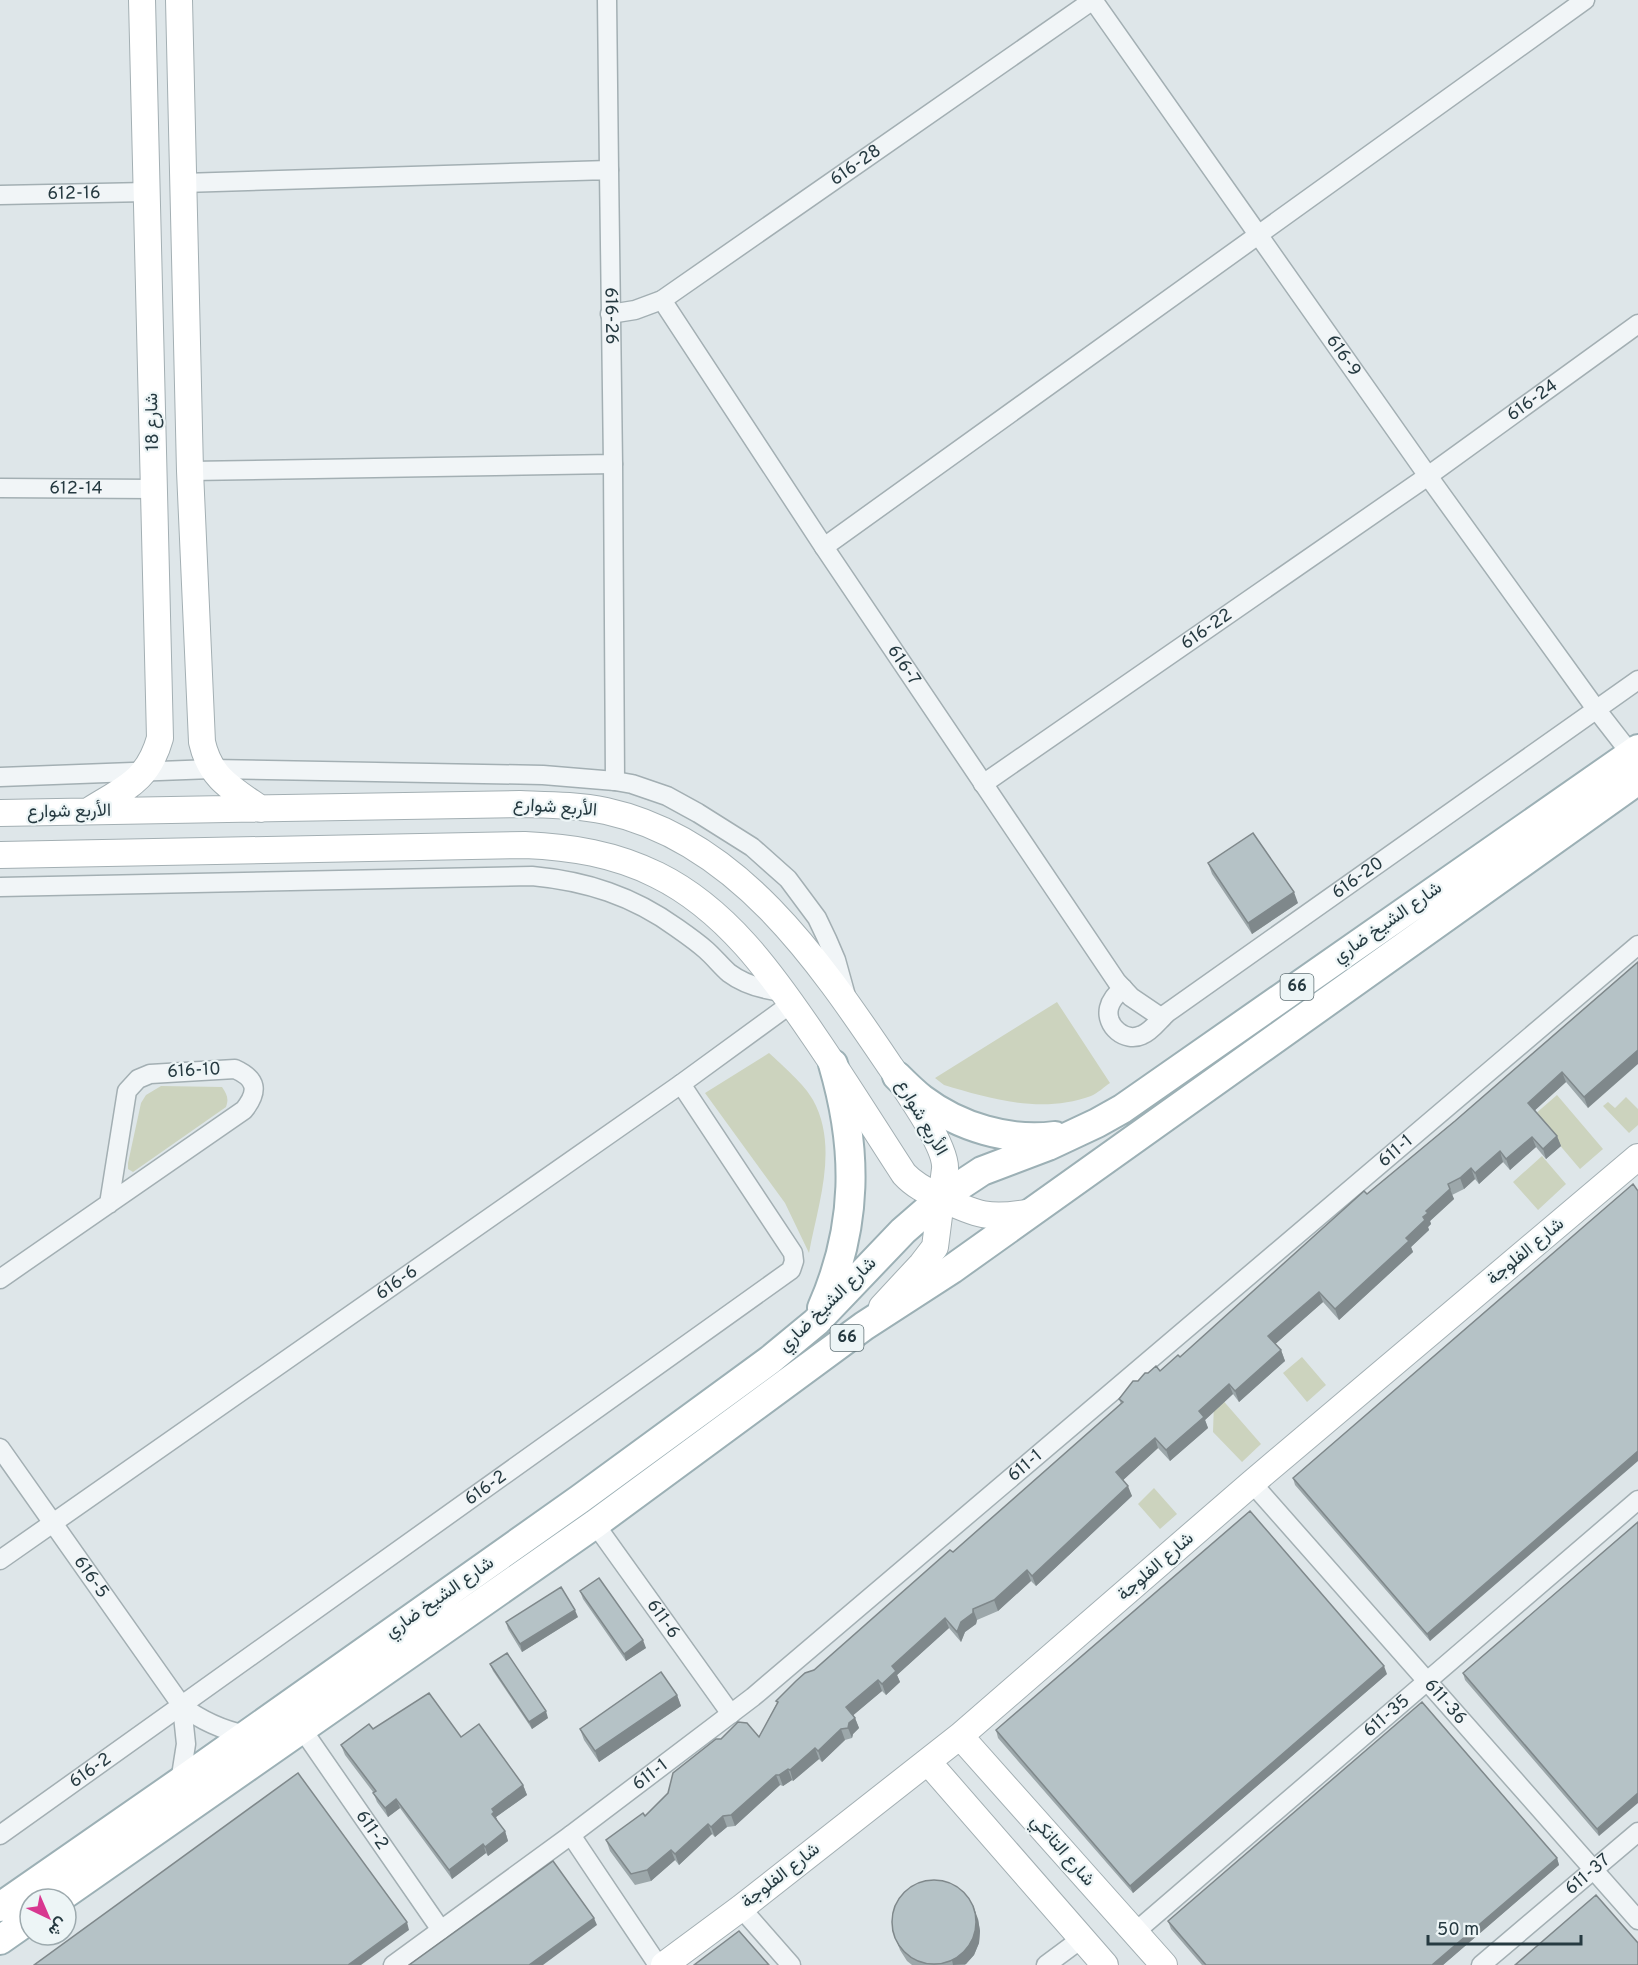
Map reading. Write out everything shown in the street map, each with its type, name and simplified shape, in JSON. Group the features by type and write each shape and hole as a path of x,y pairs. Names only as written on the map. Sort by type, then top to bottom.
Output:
{"main road":[{"name":"شارع الشيخ ضاري","path":"0,1907 246,1736 599,1485 770,1360 816,1322 903,1231 940,1198 982,1171 1075,1134 1132,1102 1636,761"},
{"name":"شارع الشيخ ضاري","path":"75,1887 595,1524 864,1326 952,1269 1636,761"},
{"path":"816,1322 840,1261 847,1229 850,1196 849,1129 843,1096 833,1064"},
{"path":"897,1076 921,1098 949,1116 979,1128 1011,1136 1043,1137 1075,1134"},
{"path":"0,1940 18,1927"}],"street":[{"name":"شارع 18","path":"89,811 137,781 145,772 156,750 160,725 142,0"},
{"name":"شارع 18","path":"179,0 190,471 202,742 205,756 212,769 234,790 261,809"},
{"name":"616-26","path":"608,0 615,781"},
{"name":"616-9","path":"1093,0 1428,476 1636,761"},
{"name":"616-28","path":"610,314 635,310 662,300 1093,0"},
{"path":"824,547 1585,0"},
{"path":"143,35 180,36"},
{"path":"183,183 609,170"},
{"name":"612-16","path":"0,195 147,192"},
{"name":"616-7","path":"662,300 824,547 1123,988 1162,1018"},
{"name":"616-24","path":"1428,476 1638,324"},
{"path":"190,471 613,464"},
{"name":"616-22","path":"983,784 1428,476"},
{"name":"612-14","path":"0,488 154,489"},
{"name":"616-20","path":"1123,988 1113,998 1108,1012 1112,1025 1116,1031 1129,1037 1143,1035 1162,1018 1638,680"},
{"path":"0,777 212,769 543,775 632,784 666,796 698,813 752,847 771,862 794,886 817,918 836,960 848,1004"},
{"name":"الأربع شوارع","path":"0,813 565,805 606,811 637,820 668,833 696,849 749,888 815,961 848,1004 897,1076 939,1145 945,1159 936,1242 932,1251 864,1326"},
{"path":"0,855 525,845 559,846 593,852 626,862 657,875 687,893 739,938 788,998 904,1174 919,1187 965,1210 990,1216 1010,1216 1031,1212"},
{"path":"0,887 520,876 564,879 594,886 652,911 706,950 736,977 788,998"},
{"name":"611-1","path":"393,1965 571,1835 731,1714 790,1666 1638,945"},
{"name":"616-6","path":"0,1560 681,1084 788,998"},
{"name":"616-10","path":"0,1279 109,1204 244,1110 253,1098 254,1085 247,1074 235,1069 150,1074 138,1078 128,1091 109,1204"},
{"name":"616-2","path":"0,1835 791,1270 794,1261 793,1253 681,1084"},
{"name":"شارع الفلوجة","path":"664,1965 741,1908 960,1736 1252,1483 1638,1159"},
{"name":"616-5","path":"0,1448 182,1706"},
{"name":"611-36","path":"1252,1483 1638,1920"},
{"name":"611-35","path":"1134,1933 1638,1500"},
{"name":"611-6","path":"595,1524 731,1714"},
{"path":"182,1706 218,1728 246,1736"},
{"path":"180,1782 186,1744 182,1706"},
{"name":"611-2","path":"302,1730 441,1930"},
{"name":"شارع التانكي","path":"960,1736 1164,1965"},
{"path":"928,1762 1105,1965"},
{"name":"611-37","path":"1481,1965 1638,1832"},
{"path":"571,1835 658,1965"},
{"path":"741,1908 791,1965"},
{"path":"1046,1965 1081,1939"}],"green space":[{"path":"1057,1002 1110,1083 1096,1093 1073,1101 1035,1104 980,1095 944,1085 935,1078"},
{"path":"769,1053 793,1075 813,1100 821,1118 825,1137 824,1176 809,1253 785,1203 705,1093"},
{"path":"161,1086 222,1087 227,1097 227,1104 226,1107 133,1172 128,1169 128,1163 141,1103 146,1095"},
{"path":"1557,1095 1603,1149 1580,1169 1534,1115"},
{"path":"1626,1097 1638,1109 1638,1125 1629,1133 1603,1106 1608,1102 1615,1108"},
{"path":"1542,1156 1566,1184 1538,1210 1513,1182"},
{"path":"1302,1357 1326,1385 1307,1402 1283,1373"},
{"path":"1220,1397 1261,1444 1242,1462 1213,1432 1214,1402"},
{"path":"1154,1488 1177,1514 1160,1529 1138,1504"}],"building":[{"path":"1253,833 1294,892 1248,923 1208,863"},
{"path":"1638,962 1638,1050 1584,1097 1562,1072 1528,1103 1557,1136 1543,1149 1532,1137 1506,1159 1500,1151 1475,1173 1471,1168 1460,1178 1448,1184 1450,1189 1426,1211 1428,1213 1423,1217 1425,1220 1406,1238 1409,1241 1335,1309 1319,1292 1268,1336 1281,1350 1235,1391 1229,1384 1199,1411 1204,1417 1166,1450 1155,1438 1116,1472 1128,1486 1032,1576 1027,1570 994,1600 973,1609 973,1613 961,1622 957,1632 945,1618 892,1666 896,1671 882,1684 878,1680 846,1707 855,1718 849,1723 848,1728 841,1729 818,1751 815,1748 790,1770 776,1775 731,1815 723,1816 711,1827 708,1824 675,1854 671,1850 647,1870 631,1874 606,1840 643,1813 645,1816 668,1793 673,1773 716,1739 721,1739 738,1722 747,1723 759,1737 778,1702 776,1701 796,1681 805,1673 814,1670 950,1550 953,1552 1123,1402 1119,1399 1133,1381 1138,1381 1156,1366 1160,1371 1178,1355 1180,1357 1364,1191 1367,1194 1455,1121"},
{"path":"1633,1184 1638,1191 1638,1451 1427,1634 1293,1478"},
{"path":"1250,1511 1384,1666 1130,1886 996,1730"},
{"path":"1638,1522 1638,1793 1597,1829 1463,1673"},
{"path":"599,1578 643,1640 624,1654 580,1591"},
{"path":"561,1587 575,1610 520,1644 506,1622"},
{"path":"507,1653 546,1711 529,1722 490,1664"},
{"path":"661,1672 677,1695 595,1751 580,1729"},
{"path":"429,1693 461,1737 479,1724 523,1785 492,1809 494,1812 492,1814 505,1831 485,1847 483,1844 449,1870 396,1799 385,1808 373,1793 376,1791 341,1745 369,1724 373,1729"},
{"path":"1422,1702 1557,1858 1432,1965 1206,1965 1168,1921"},
{"path":"298,1773 407,1922 348,1965 34,1965 59,1947 78,1947 78,1933"},
{"path":"553,1861 594,1918 529,1965 409,1965"},
{"path":"934,1880 950,1883 964,1892 973,1906 976,1922 973,1938 964,1952 950,1961 934,1964 918,1961 904,1952 895,1938 892,1922 895,1906 904,1892 918,1883"},
{"path":"1596,1895 1638,1943 1638,1965 1515,1965"},
{"path":"739,1931 769,1965 694,1965"}]}
